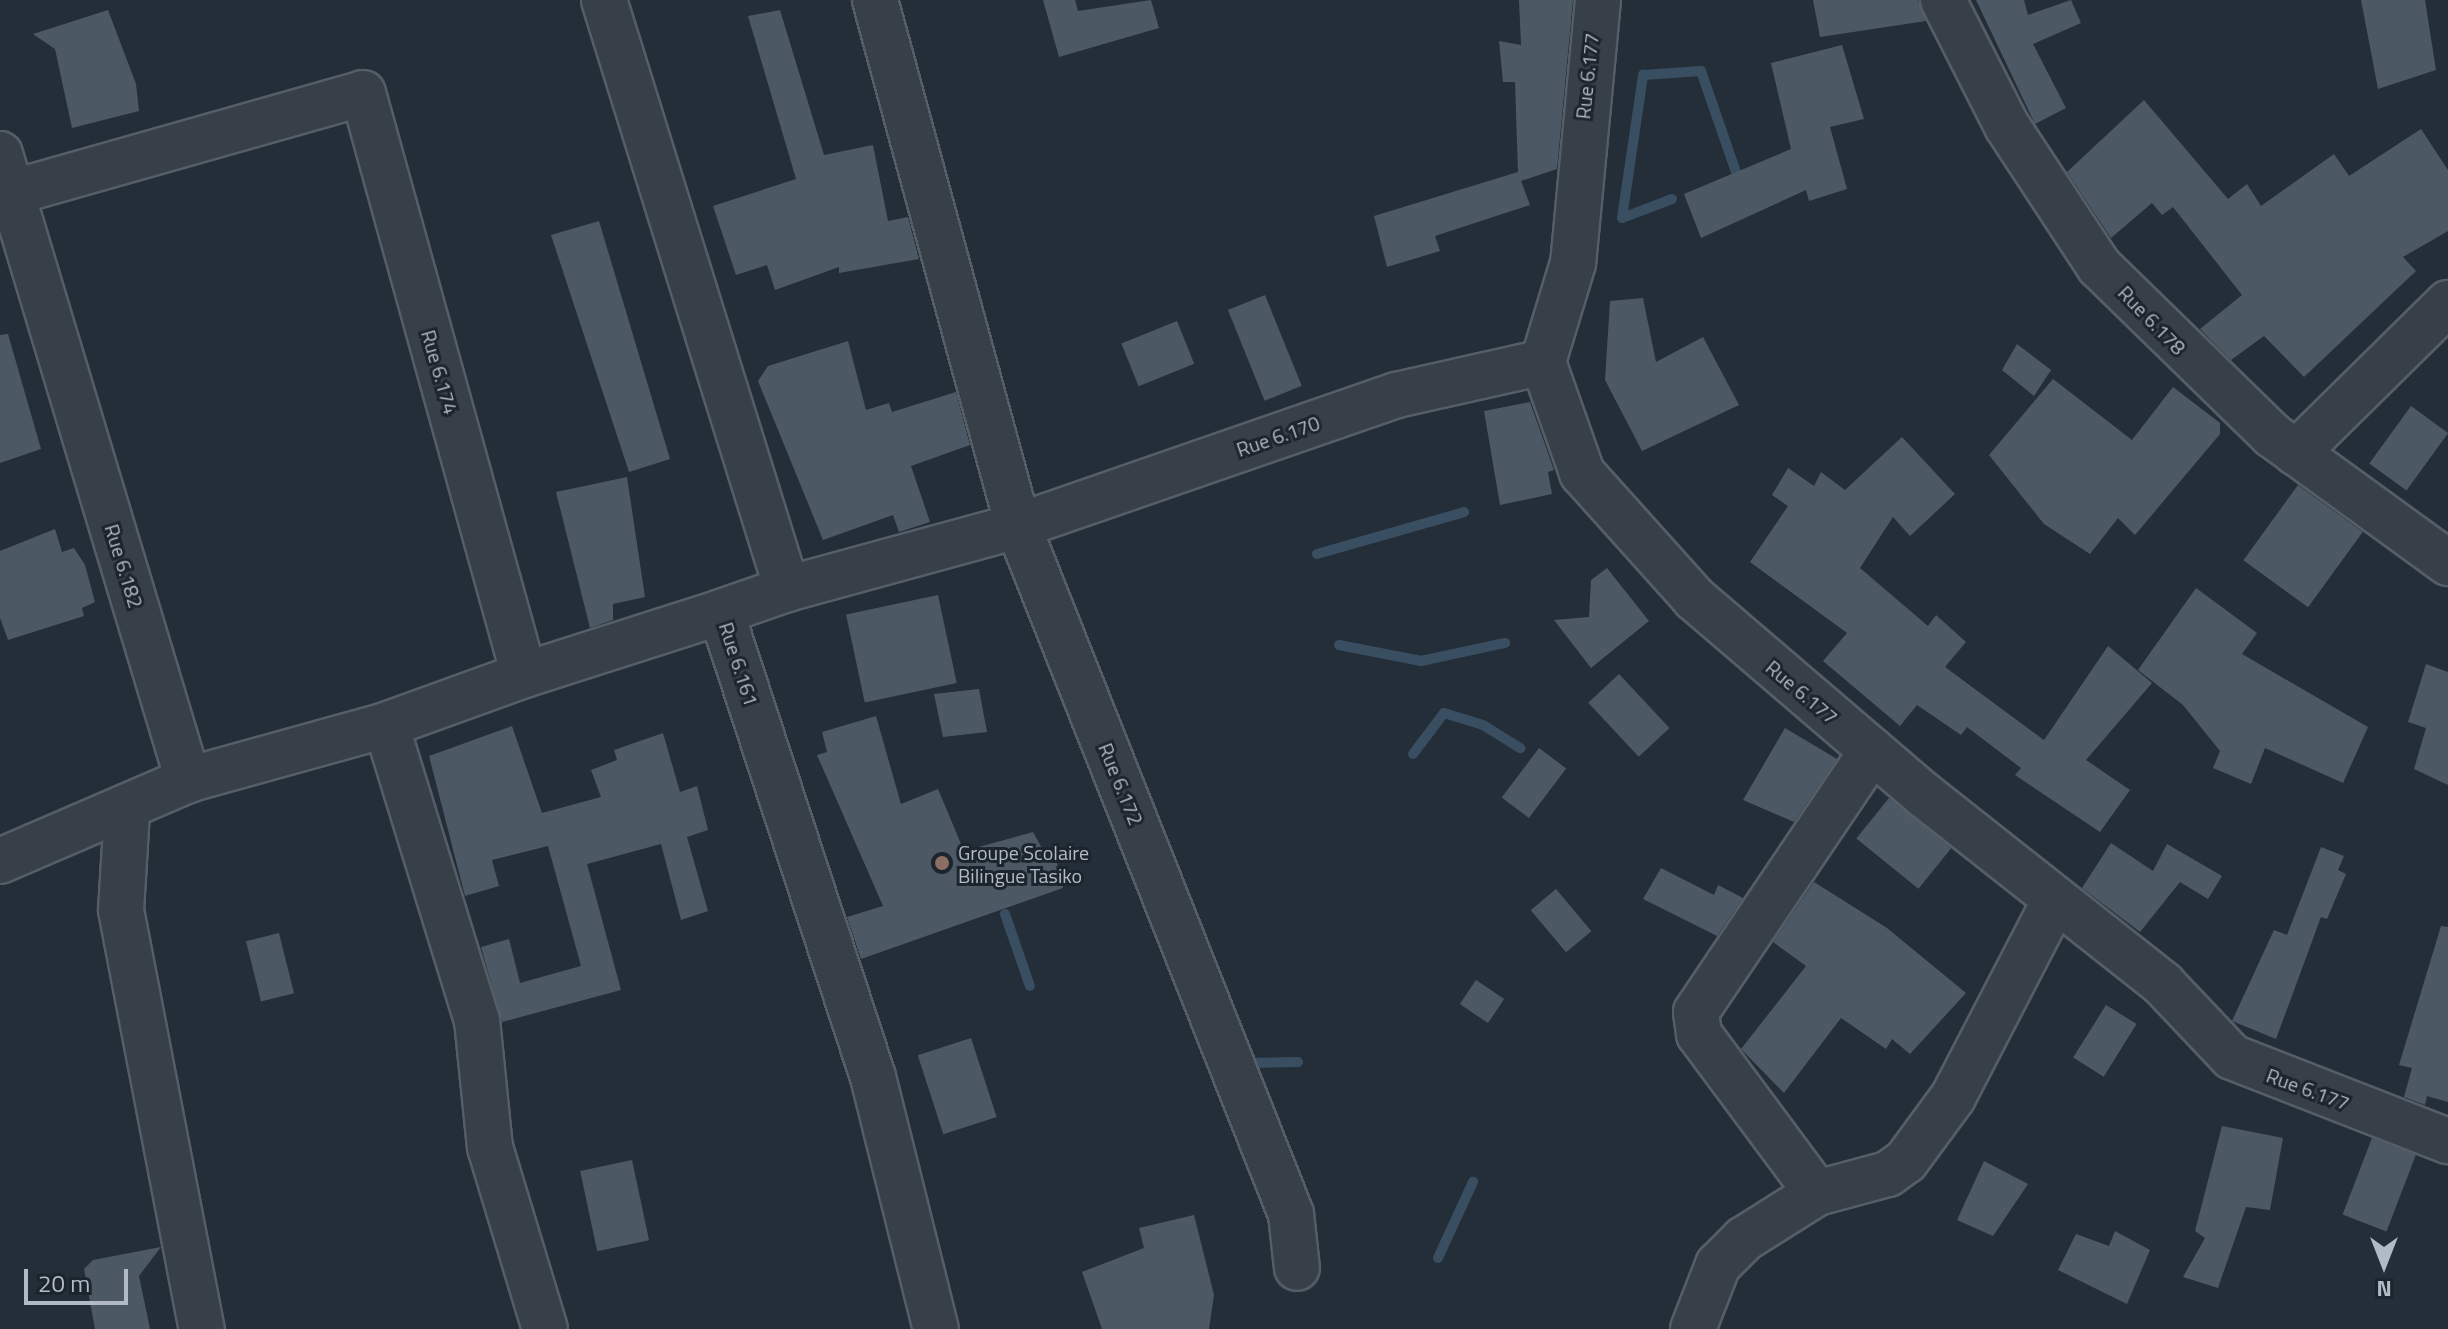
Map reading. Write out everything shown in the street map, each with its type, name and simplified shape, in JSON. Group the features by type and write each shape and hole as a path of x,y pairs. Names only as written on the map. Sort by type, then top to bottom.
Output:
{"street":[{"path":"604,0 787,589 1018,526"},
{"name":"Rue 6.172","path":"875,0 1018,526 1291,1214 1297,1268"},
{"name":"Rue 6.177","path":"1598,0 1573,263 1543,362 1582,473 1694,598 1872,751 2163,984 2232,1057 2448,1141"},
{"name":"Rue 6.178","path":"1943,0 2007,126 2099,266 2174,345 2296,453 2448,563"},
{"name":"Rue 6.174","path":"4,181 363,93 524,675"},
{"name":"Rue 6.182","path":"4,181 188,780"},
{"path":"2296,453 2448,303"},
{"name":"Rue 6.170","path":"1018,526 1397,395 1543,362"},
{"name":"Rue 6.161","path":"787,589 721,612 873,1077 936,1329"},
{"path":"0,861 127,812 188,780 386,725 524,675 721,612"},
{"path":"386,725 477,1020 490,1147 545,1329"},
{"path":"1817,1193 1699,1034 1696,1012 1872,751"},
{"path":"127,812 121,910 202,1329"},
{"path":"1693,1329 1718,1265 1744,1239 1817,1193 1888,1174 1906,1161 1953,1097 2055,900"}],"building":[{"path":"1043,0 1075,0 1078,11 1151,0 1159,28 1059,57"},
{"path":"1519,0 1573,0 1557,169 1521,181 1530,205 1435,236 1440,251 1387,267 1374,216 1518,172 1515,82 1503,82 1499,41 1521,45"},
{"path":"1813,0 1918,0 1926,21 1820,37"},
{"path":"1976,0 2024,0 2028,15 2071,0 2081,23 2033,44 2066,108 2035,124"},
{"path":"2361,0 2425,0 2436,70 2378,89"},
{"path":"108,10 136,84 139,111 72,128 55,49 33,34"},
{"path":"780,10 824,155 873,145 888,221 908,217 919,259 839,273 839,267 775,290 767,265 736,275 713,206 796,179 748,16"},
{"path":"1842,45 1864,119 1830,127 1847,189 1809,201 1806,190 1701,238 1684,194 1791,149 1771,63"},
{"path":"2144,100 2228,199 2247,184 2261,206 2334,154 2349,176 2421,129 2448,170 2448,231 2403,257 2416,271 2304,377 2264,336 2231,360 2200,329 2242,295 2173,207 2162,215 2152,203 2111,238 2067,172"},
{"path":"599,221 670,459 629,472 551,235"},
{"path":"1265,295 1302,386 1265,401 1228,310"},
{"path":"1643,298 1656,362 1703,337 1739,405 1642,451 1605,380 1610,301"},
{"path":"1177,321 1194,364 1139,386 1121,343"},
{"path":"8,334 41,449 0,463 0,335"},
{"path":"848,341 866,410 889,403 892,412 956,392 970,445 911,466 930,522 899,532 893,515 823,540 758,381 768,366"},
{"path":"2017,344 2051,370 2034,396 2002,370"},
{"path":"2053,379 2132,440 2173,387 2220,423 2220,434 2135,535 2118,518 2090,554 2044,524 1989,455"},
{"path":"1530,402 1554,470 1548,472 1552,494 1500,505 1484,411"},
{"path":"2411,406 2448,433 2406,490 2369,463"},
{"path":"1902,437 1955,494 1910,536 1893,517 1860,568 1928,626 1936,615 1966,642 1945,667 2044,740 2108,646 2152,683 2086,760 2130,790 2100,832 2015,775 2021,768 1967,727 1961,735 1917,705 1900,726 1823,661 1847,633 1750,562 1788,506 1772,495 1788,468 1814,486 1821,472 1845,490"},
{"path":"627,477 645,597 613,604 613,620 590,628 556,492"},
{"path":"2298,485 2363,532 2308,607 2243,560"},
{"path":"55,529 62,552 74,548 85,565 95,602 82,608 84,616 8,640 0,618 0,551"},
{"path":"1607,568 1649,621 1591,668 1554,620 1589,617 1591,580"},
{"path":"2196,588 2257,633 2242,654 2368,727 2343,783 2265,748 2251,784 2213,768 2220,751 2183,705 2138,670"},
{"path":"938,595 957,683 865,703 846,615"},
{"path":"2426,664 2448,672 2448,785 2414,769 2426,728 2408,722"},
{"path":"1619,674 1669,728 1639,757 1588,703"},
{"path":"979,689 987,732 943,737 934,694"},
{"name":"Groupe Scolaire Bilingue Tasiko","path":"876,716 901,804 938,789 964,851 1033,832 1049,861 1056,859 1063,888 861,959 847,917 883,906 817,755 827,752 822,732"},
{"path":"512,726 542,813 601,797 591,770 617,760 614,750 663,733 680,792 697,786 708,830 687,837 708,911 681,920 661,844 587,864 621,990 502,1022 481,947 509,939 520,983 581,966 548,846 492,860 499,886 465,896 429,756"},
{"path":"1785,728 1837,759 1794,822 1743,800"},
{"path":"1539,748 1566,768 1529,818 1502,798"},
{"path":"1889,798 1951,848 1918,889 1856,838"},
{"path":"2111,843 2153,871 2167,844 2222,876 2208,899 2180,882 2140,932 2082,888"},
{"path":"2321,847 2344,856 2338,870 2346,874 2327,919 2321,917 2276,1039 2232,1021 2274,930 2287,935"},
{"path":"1661,868 1714,895 1718,885 1743,898 1717,936 1643,899"},
{"path":"1814,882 1887,928 1966,993 1910,1054 1892,1039 1886,1049 1841,1018 1784,1093 1741,1049 1806,966 1773,942"},
{"path":"1556,889 1591,931 1566,952 1531,910"},
{"path":"2441,926 2448,927 2448,1102 2427,1096 2425,1105 2404,1097 2412,1068 2399,1065"},
{"path":"279,933 294,993 261,1001 246,941"},
{"path":"1476,980 1504,999 1488,1023 1460,1004"},
{"path":"2106,1005 2137,1024 2104,1077 2073,1058"},
{"path":"971,1038 997,1117 943,1134 918,1055"},
{"path":"2222,1126 2283,1138 2270,1210 2246,1207 2218,1288 2183,1277 2205,1238 2195,1231"},
{"path":"2372,1138 2416,1155 2386,1231 2343,1215"},
{"path":"632,1160 649,1240 597,1251 580,1171"},
{"path":"1984,1161 2028,1184 1993,1236 1957,1220"},
{"path":"1194,1215 1214,1295 1209,1329 1102,1329 1082,1272 1144,1248 1139,1228"},
{"path":"2115,1231 2150,1250 2127,1304 2058,1270 2076,1234 2109,1246"},
{"path":"161,1247 139,1276 150,1329 95,1329 84,1269 93,1260"}],"waterway":[{"path":"1672,199 1622,218 1643,75 1701,71 1736,172"},
{"path":"1317,554 1464,512"},
{"path":"1339,645 1421,661 1505,643"},
{"path":"1413,754 1444,713 1483,725 1520,748"},
{"path":"1005,914 1030,986"},
{"path":"1246,1063 1298,1062"},
{"path":"1438,1258 1473,1182"}],"place":[{"name":"Groupe Scolaire Bilingue Tasiko","path":"942,863"}]}
